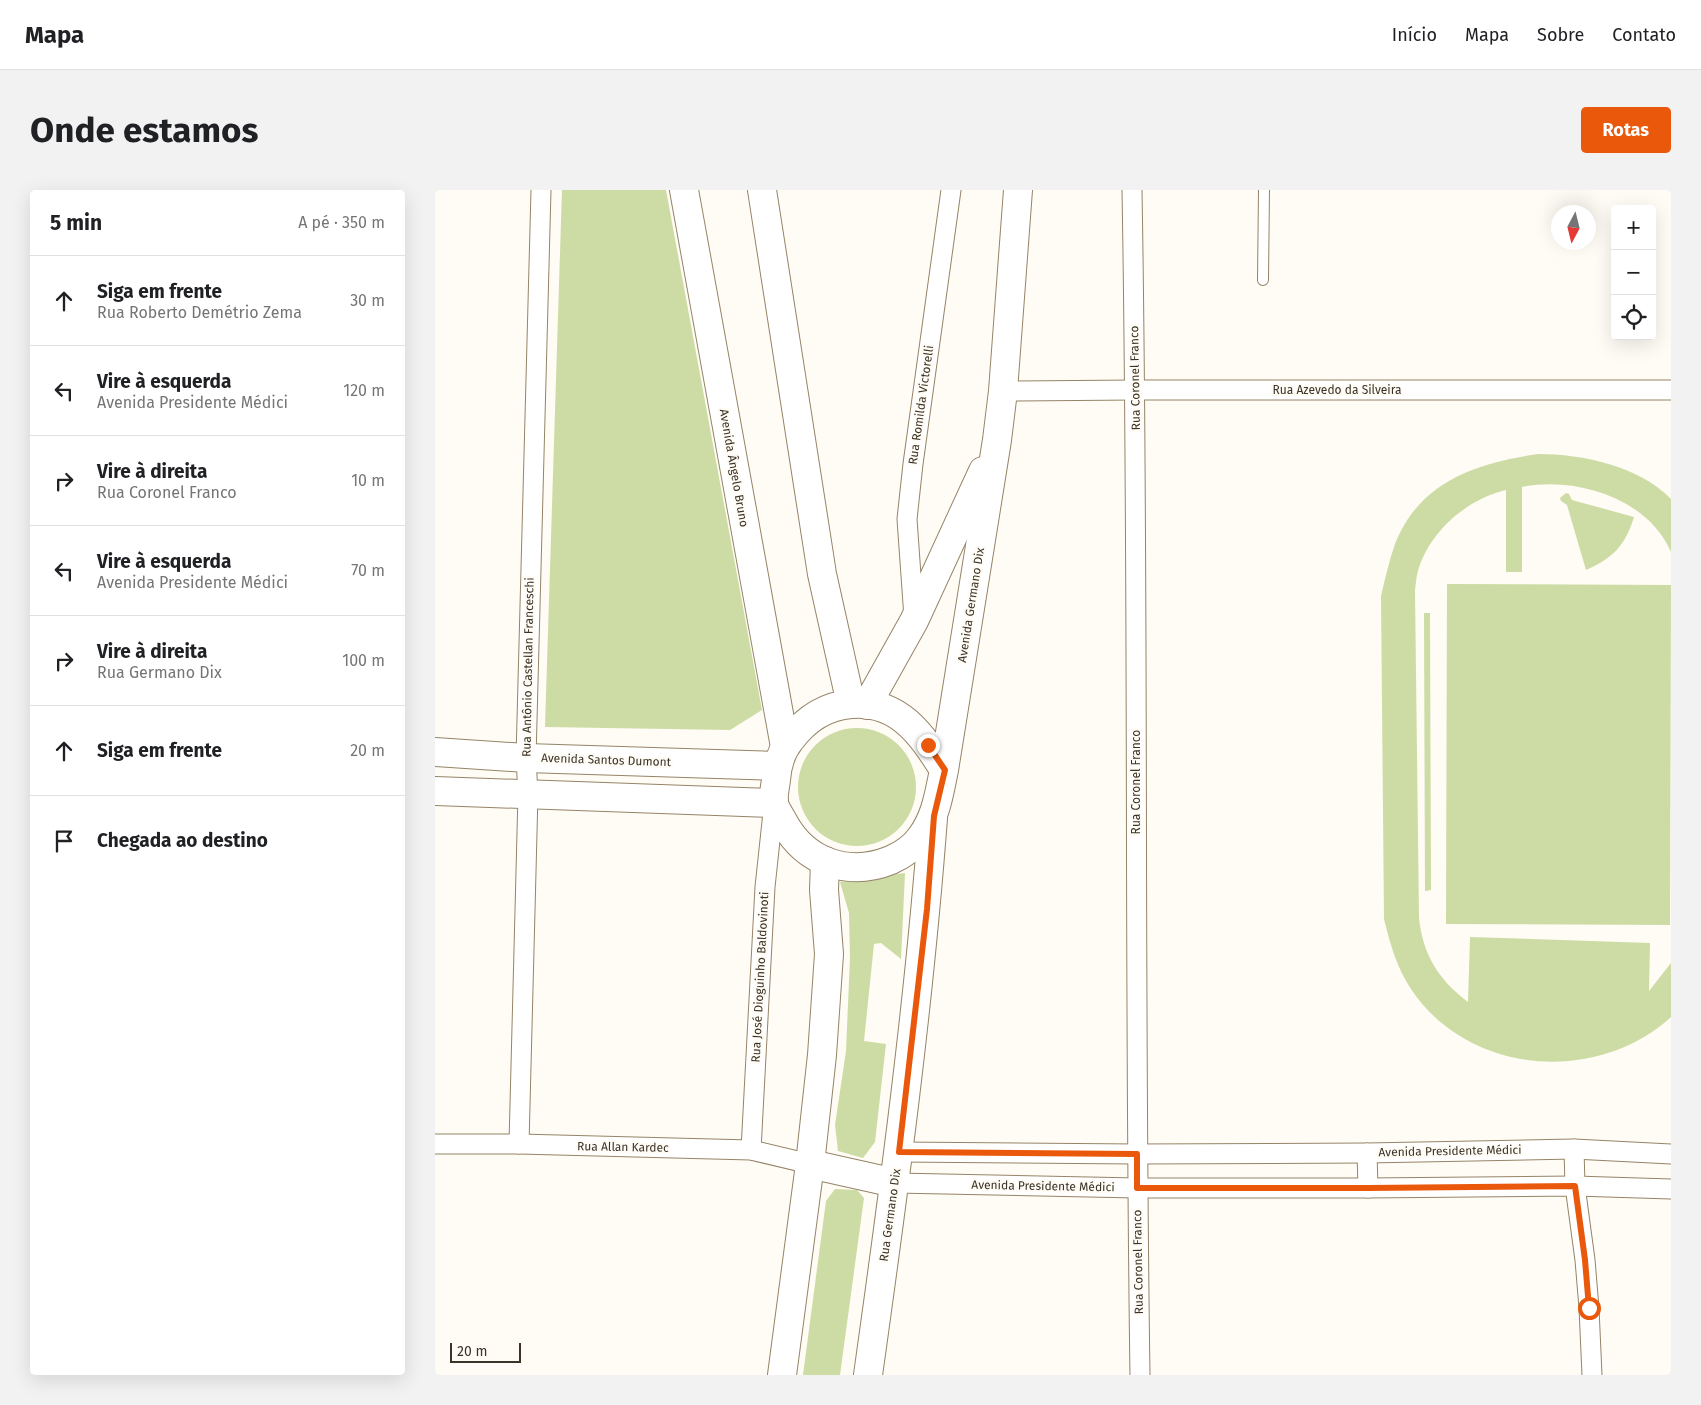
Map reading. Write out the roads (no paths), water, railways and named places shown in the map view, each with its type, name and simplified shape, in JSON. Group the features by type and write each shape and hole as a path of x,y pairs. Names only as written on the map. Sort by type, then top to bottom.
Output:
{"main road":[{"name":"Avenida Ângelo Bruno","path":"684,190 781,756"},
{"path":"762,190 823,574 859,704"},
{"name":"Avenida Germano Dix","path":"945,770 997,440 1003,392 1018,190"},
{"name":"Avenida Germano Dix","path":"859,704 914,621 997,440"},
{"path":"859,704 891,712 912,725 945,770 934,816 920,838 901,856 877,866 850,868 825,861 807,851 791,836 774,803 781,756 801,725 824,710 859,704"},
{"name":"Avenida Santos Dumont","path":"435,752 526,758 781,756"},
{"path":"435,791 774,803"},
{"name":"Rua Germano Dix","path":"868,1375 899,1152 927,909 934,816"},
{"path":"782,1375 810,1164 822,1055 829,954 824,890 825,861"},
{"path":"810,1164 895,1184"}],"street":[{"name":"Rua Antônio Castellan Franceschi","path":"519,1144 528,794 526,758 541,190"},
{"name":"Rua Romilda Victorelli","path":"914,621 907,519 951,190"},
{"name":"Rua Coronel Franco","path":"1132,190 1135,390 1137,1188 1140,1375"},
{"name":"Rua Azevedo da Silveira","path":"1003,392 1135,390 1671,390"},
{"name":"Rua José Dioguinho Baldovinoti","path":"751,1150 765,887 774,803"},
{"name":"Rua Allan Kardec","path":"435,1144 519,1144 751,1150 810,1164"},
{"name":"Avenida Presidente Médici","path":"899,1152 1367,1153 1574,1149 1671,1154"},
{"path":"1574,1149 1575,1186 1586,1269 1592,1375"},
{"path":"1367,1153 1368,1188"},
{"name":"Avenida Presidente Médici","path":"895,1184 1137,1188 1575,1186 1671,1189"}],"lane":[{"path":"1263,280 1264,190"}]}
